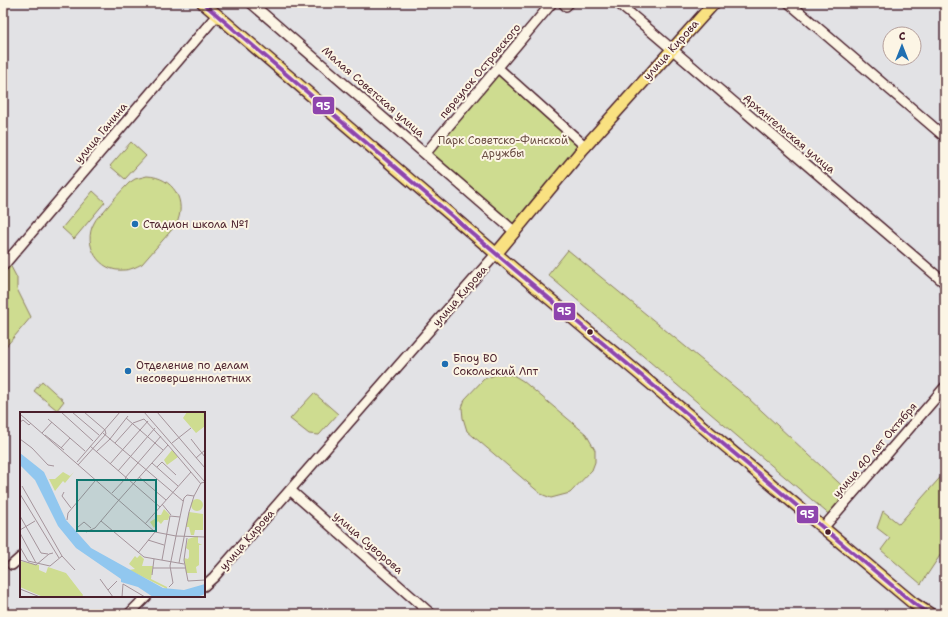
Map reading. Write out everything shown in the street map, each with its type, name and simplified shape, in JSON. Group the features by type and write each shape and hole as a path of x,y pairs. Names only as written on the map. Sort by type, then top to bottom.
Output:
{"main road":[{"path":"203,3 496,254 913,603 930,614"},
{"name":"улица Кирова","path":"496,254 586,147 714,3"}],"street":[{"name":"Малая Советская улица","path":"251,3 515,232"},
{"name":"переулок Островского","path":"425,154 552,3"},
{"path":"563,3 566,6 569,3"},
{"name":"Архангельская улица","path":"618,3 671,50 945,283"},
{"path":"788,3 945,137"},
{"name":"улица Ганина","path":"3,266 217,15"},
{"path":"498,68 586,147"},
{"name":"улица Кирова","path":"205,585 214,577 496,254"},
{"name":"улица 40 лет Октября","path":"823,528 945,387"},
{"name":"улица Суворова","path":"290,490 431,614"},
{"path":"12,565 20,558"},
{"path":"129,614 146,597"}],"green space":[{"name":"Парк Советско-Финской дружбы","path":"499,72 580,147 515,226 431,152"},
{"path":"131,142 146,156 125,179 110,166"},
{"path":"147,176 156,177 164,181 176,192 180,207 176,225 142,264 126,270 115,270 107,267 95,256 92,248 90,240 94,223 129,183 135,179"},
{"path":"93,191 105,202 74,239 62,228"},
{"path":"568,250 748,398 852,495 832,517 548,275"},
{"path":"8,261 17,278 17,289 31,317 3,350 3,266"},
{"path":"498,374 513,375 523,381 586,434 595,450 595,462 592,470 570,493 551,498 541,494 467,431 462,408 465,399 484,379"},
{"path":"42,381 64,401 57,410 34,391"},
{"path":"314,393 338,414 319,435 309,434 290,419"},
{"path":"945,472 945,548 921,584 881,550 890,538 877,528 883,511 899,524"}],"transit line":[{"name":"95","path":"203,3 514,269 913,603 930,614"}],"place":[{"name":"Стадион школа №1","path":"135,224"},
{"name":"Бпоу ВО Сокольский Лпт","path":"445,364"},
{"name":"Отделение по делам несовершеннолетних","path":"128,371"}]}
